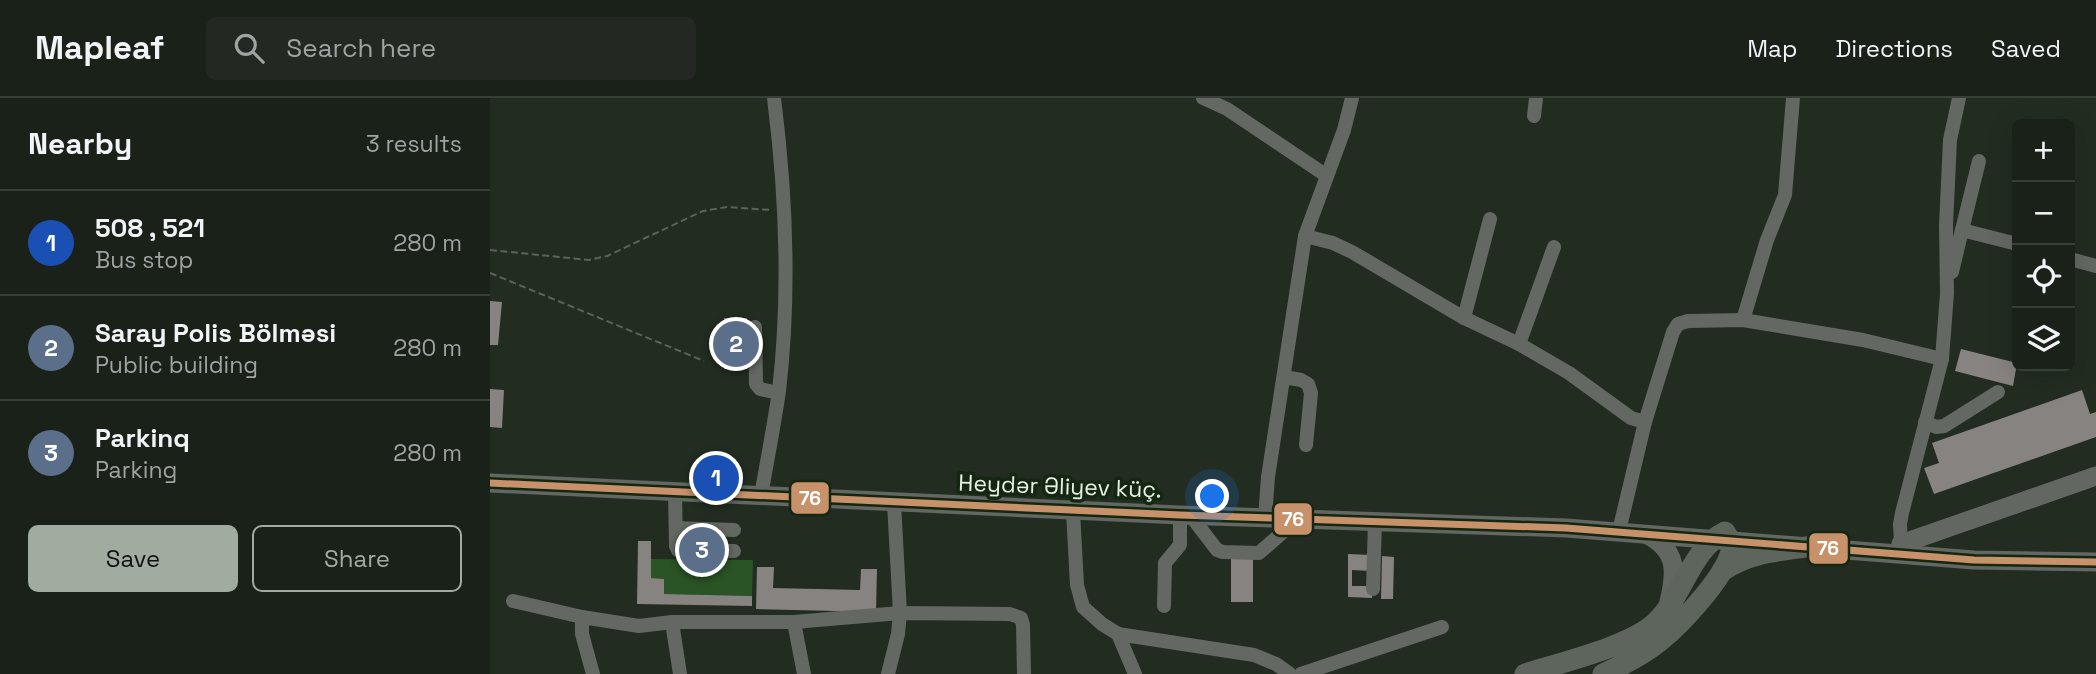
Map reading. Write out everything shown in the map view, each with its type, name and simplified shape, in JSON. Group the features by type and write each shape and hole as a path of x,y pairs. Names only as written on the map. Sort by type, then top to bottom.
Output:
{"highway":[{"path":"1520,674 1638,634 1656,621 1667,608 1707,545 1725,532 1732,548 1722,571 1694,606 1661,640 1612,671"},
{"path":"1722,571 1742,558 1755,554 1807,547"}],"main road":[{"path":"1901,544 2096,476"},
{"name":"Heydər Əliyev küç.","path":"490,483 1073,511 1376,520 1631,533"},
{"path":"1631,533 1725,532 2096,560"},
{"path":"1631,533 1974,560 2096,560"},
{"path":"1631,533 1663,545 1669,553 1674,565 1667,608"}],"street":[{"path":"761,496 778,393 785,305 774,98"},
{"path":"1203,98 1227,109 1326,176"},
{"path":"1265,518 1268,477 1305,236 1350,111 1352,98"},
{"path":"1534,116 1536,98"},
{"path":"1743,320 1767,240 1785,195 1793,98"},
{"path":"1901,544 1902,513 1942,359 1947,293 1948,168 1950,140 1959,98"},
{"path":"1947,293 1979,161"},
{"path":"1464,318 1490,219"},
{"path":"1962,230 2012,243"},
{"path":"1305,236 1333,243 1352,252 1464,318 1519,344 1569,373 1631,418 1645,422"},
{"path":"1519,344 1554,247"},
{"path":"2075,260 2096,266"},
{"path":"1631,533 1645,422 1672,332 1678,324 1688,321 1743,320 1863,340 1942,359"},
{"path":"755,327 757,384 760,389 778,393"},
{"path":"1284,377 1308,384 1311,393 1306,445"},
{"path":"1925,422 1936,427 1944,426 1997,392"},
{"path":"676,492 678,550 734,551"},
{"path":"888,674 900,613 894,503"},
{"path":"1073,511 1077,584 1083,607 1101,624 1118,634 1254,655 1276,664 1290,674"},
{"path":"1185,515 1217,550 1259,553 1299,518"},
{"path":"1164,606 1164,563 1180,545 1185,515"},
{"path":"1373,589 1376,520"},
{"path":"676,528 734,530"},
{"path":"513,601 582,617 639,626 672,622 794,622 900,613 1010,614 1021,618 1023,625 1024,674"},
{"path":"582,617 582,634 593,674"},
{"path":"672,622 680,674"},
{"path":"794,622 804,674"},
{"path":"1301,674 1441,627"},
{"path":"1118,634 1135,674"}],"path":[{"path":"490,250 589,260 607,256 704,211 727,207 782,211"},
{"path":"490,273 704,361"}],"green space":[{"path":"651,559 753,560 752,596 664,594 664,579 651,578"}],"building":[{"path":"490,301 502,302 498,345 490,345"},
{"path":"724,318 747,318 747,369 724,369"},
{"path":"1961,349 2012,362 2012,371 2016,371 2013,386 1955,371"},
{"path":"490,389 504,390 502,428 490,427"},
{"path":"2082,390 2090,414 2096,412 2096,437 1934,494 1924,468 1939,463 1932,443"},
{"path":"638,541 651,541 651,578 664,579 664,594 752,596 752,606 637,604"},
{"path":"1348,554 1371,555 1371,571 1352,570 1352,586 1372,586 1372,598 1348,597"},
{"path":"1382,556 1394,557 1393,599 1381,599"},
{"path":"1231,558 1253,558 1253,602 1231,602"},
{"path":"757,567 774,567 773,588 860,590 861,569 877,569 876,612 756,609"}],"transit line":[{"name":"76","path":"490,483 1180,515 1566,528 1974,560 2096,562"}],"place":[{"name":"Saray Polis Bölməsi","path":"736,344"},
{"name":"508 , 521","path":"716,478"},
{"name":"Parkinq","path":"702,550"}]}
